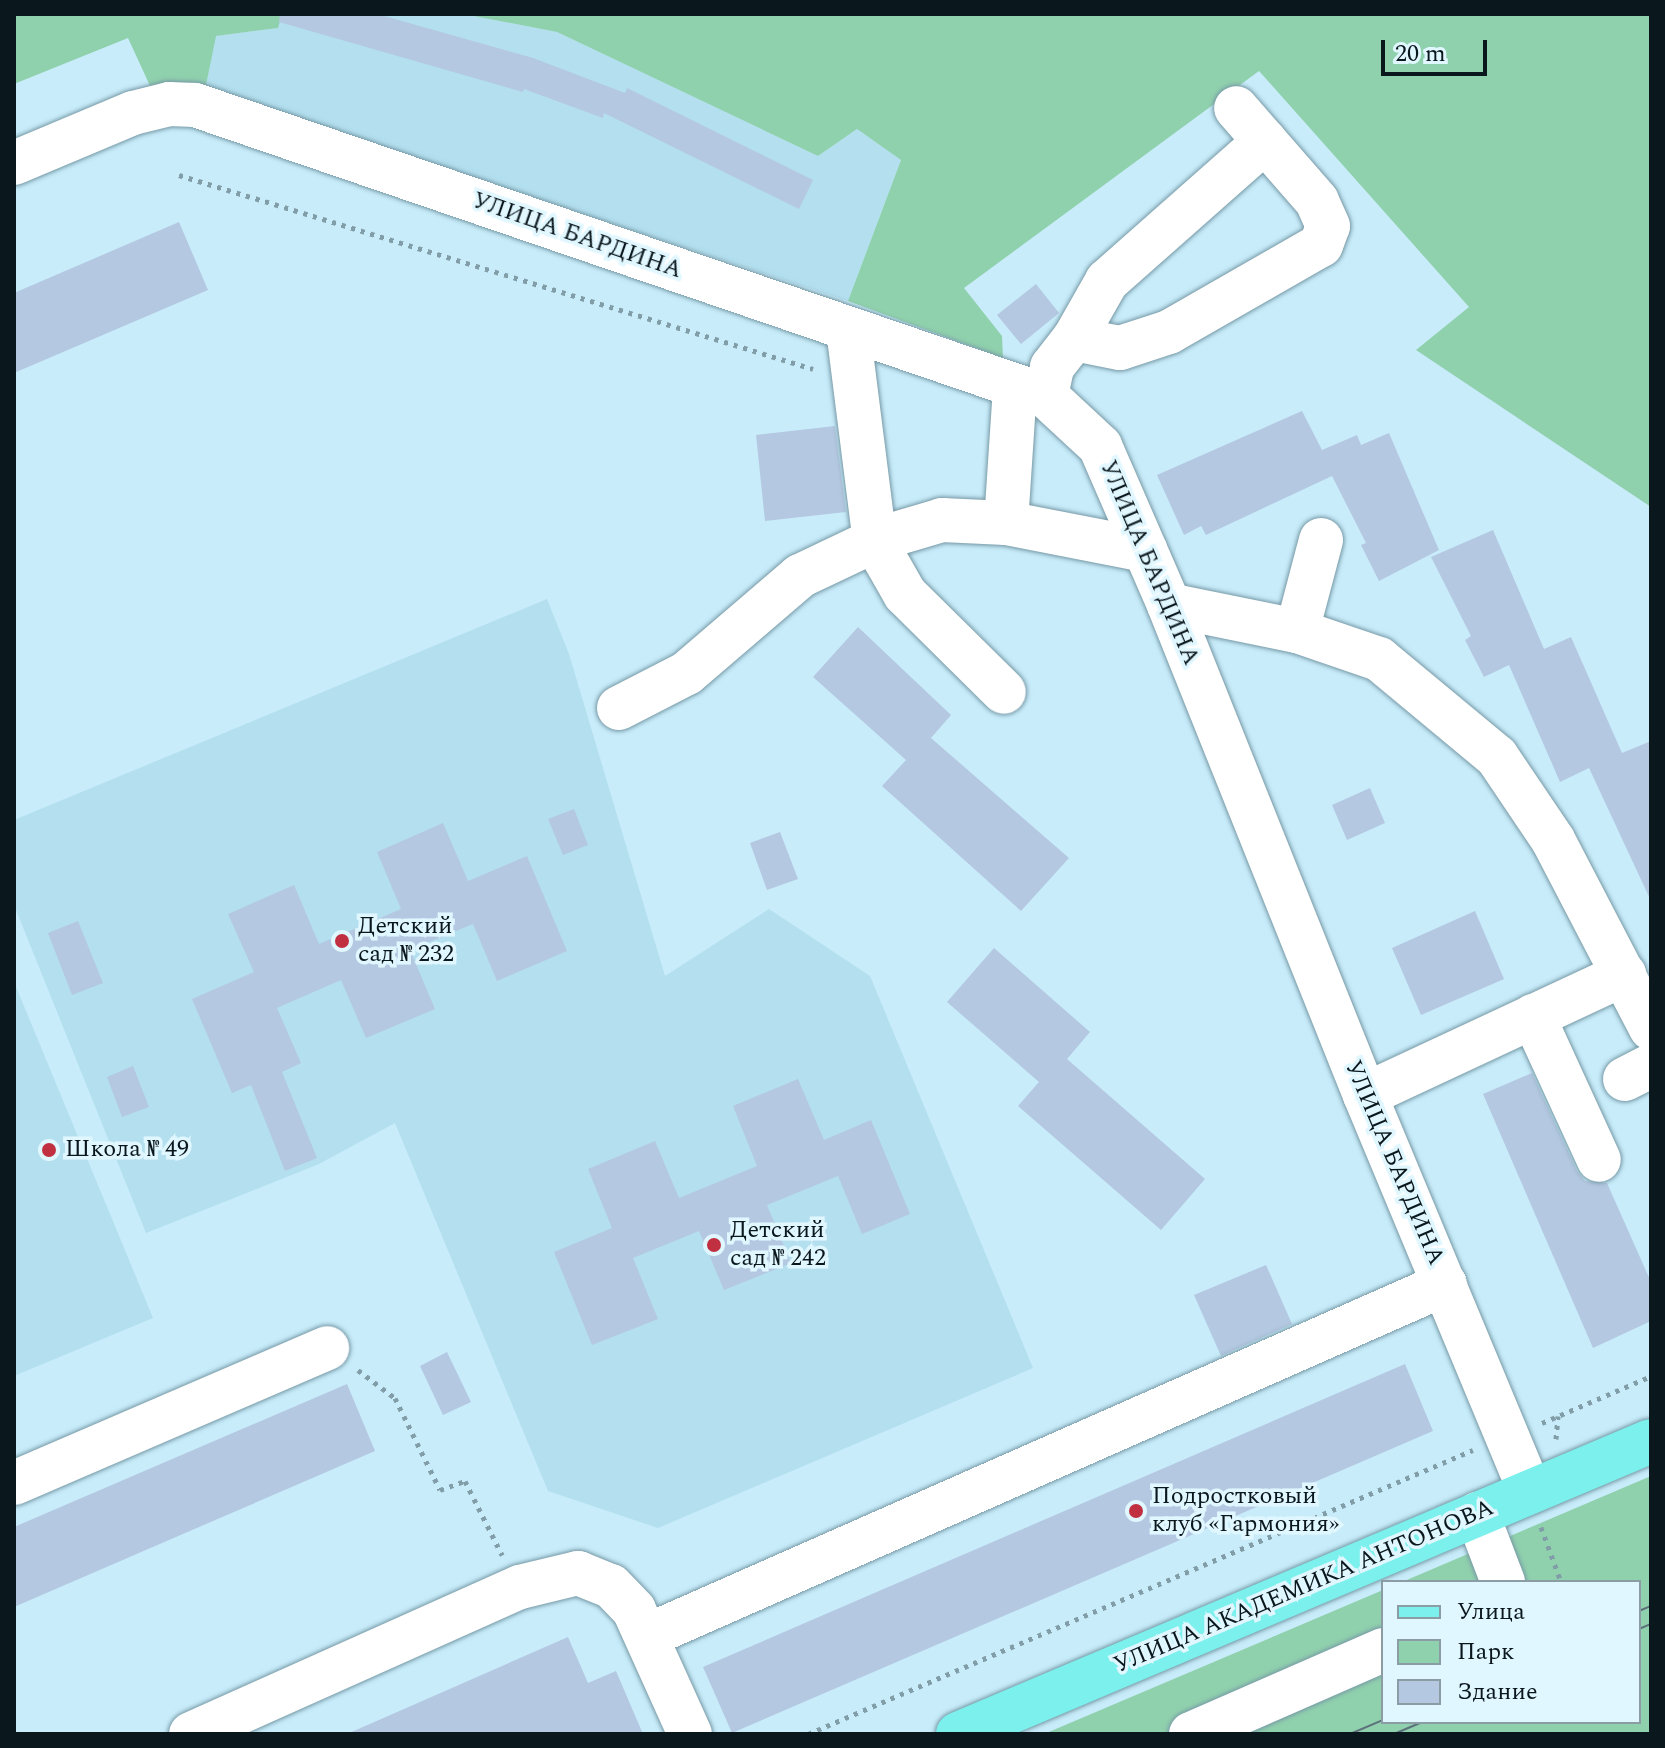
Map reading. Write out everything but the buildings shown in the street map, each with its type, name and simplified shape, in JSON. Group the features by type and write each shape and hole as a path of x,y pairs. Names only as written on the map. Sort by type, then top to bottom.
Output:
{"main road":[{"name":"УЛИЦА АКАДЕМИКА АНТОНОВА","path":"958,1734 1477,1514 1535,1509 1651,1441"}],"street":[{"name":"УЛИЦА БАРДИНА","path":"14,163 133,113 169,104 195,105 1030,391 1100,446 1169,605 1535,1509"},
{"path":"1074,339 1120,348 1169,332 1321,245 1328,226 1317,201 1236,108"},
{"path":"1006,523 1030,391 1074,339 1107,281 1265,141"},
{"path":"848,329 873,526 878,539 905,594 1004,692"},
{"path":"619,708 687,673 800,576 878,539 942,520 1006,523 1145,550"},
{"path":"1297,631 1321,540"},
{"path":"1169,605 1297,631 1379,659 1497,757 1553,840 1651,1028"},
{"path":"1365,1095 1624,974"},
{"path":"1533,1016 1599,1160"},
{"path":"647,1636 1445,1284"},
{"path":"14,1483 327,1348"},
{"path":"1477,1514 1502,1580"},
{"path":"191,1734 520,1587 578,1573 611,1586 634,1610 690,1734"},
{"path":"1191,1734 1381,1651"}],"path":[{"path":"179,175 855,382"},
{"path":"808,1734 1651,1376"},
{"path":"395,1398 440,1490 465,1481 494,1539"},
{"path":"1535,1509 1560,1580"}],"shaded area":[{"path":"282,14 463,14 557,32 818,156 857,129 901,160 848,301 205,90 215,36 277,28"},
{"path":"547,599 569,654 665,976 769,909 870,976 1033,1368 658,1528 548,1491 395,1123 319,1164 146,1233 14,905 14,820"},
{"name":"Школа № 49","path":"14,982 153,1318 14,1376"}],"green space":[{"path":"14,14 282,14 278,28 216,36 205,90 151,88 128,38 14,84"},
{"path":"463,14 1651,14 1651,507 1416,350 1469,307 1259,71 964,288 1002,336 1003,358 848,301 901,160 857,129 818,156 557,32"},
{"path":"1651,1476 1651,1734 1044,1734 1381,1591 1381,1724 1641,1724 1641,1580 1407,1580"}],"tram line":[{"path":"1641,1610 1651,1606"},
{"path":"1641,1628 1651,1624"},
{"path":"1350,1734 1381,1721"},
{"path":"1394,1734 1417,1724"}],"place":[{"name":"Детский сад № 232","path":"342,941"},
{"name":"Школа № 49","path":"49,1150"},
{"name":"Детский сад № 242","path":"714,1245"},
{"name":"Подростковый клуб «Гармония»","path":"1136,1511"}]}
